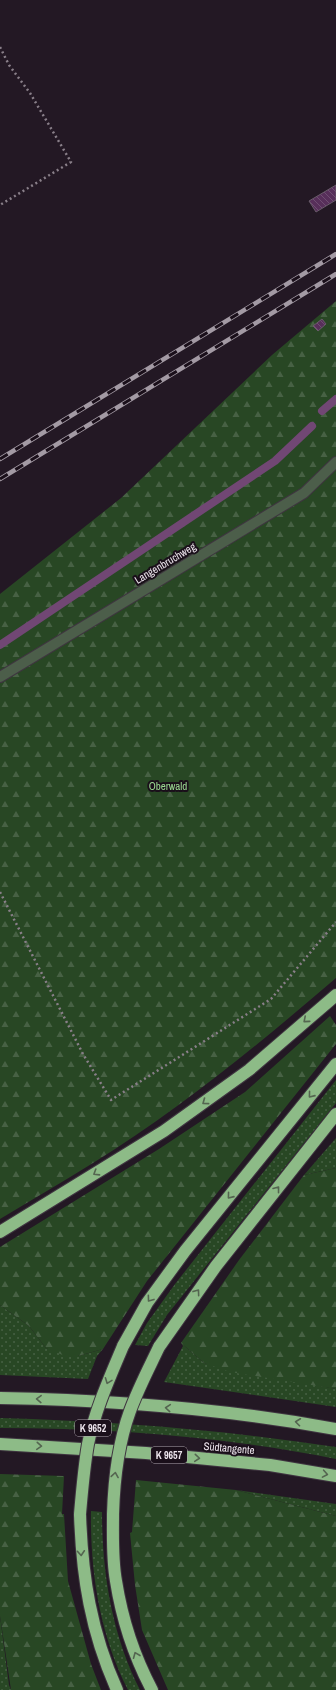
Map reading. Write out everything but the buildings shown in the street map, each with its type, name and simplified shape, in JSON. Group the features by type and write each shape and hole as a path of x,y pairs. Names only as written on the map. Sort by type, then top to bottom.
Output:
{"highway":[{"path":"0,1232 164,1131 248,1070 336,995"},
{"name":"K 9652","path":"117,1690 95,1632 85,1586 81,1551 80,1514 83,1478 88,1443 98,1408 123,1346 147,1303 185,1251 336,1064"},
{"path":"152,1690 134,1651 126,1625 116,1580 113,1514 114,1480 120,1446 130,1413 159,1347 216,1266 336,1114"},
{"path":"0,1398 115,1403 184,1409 304,1423 336,1429"},
{"name":"Südtangente","path":"0,1444 161,1454 270,1464 336,1476"}],"lane":[{"name":"Langenbruchweg","path":"0,677 304,493 336,462"}],"path":[{"path":"0,47 8,65 30,93 71,162 0,205"},
{"path":"0,892 83,1054 112,1100 271,999 336,922"}],"green space":[{"name":"Oberwald","path":"336,301 336,978 218,1075 157,1121 93,1163 0,1219 0,594 121,498 272,355"},
{"path":"330,1016 336,1025 336,1044 147,1281 103,1349 78,1356 65,1356 46,1348 29,1326 0,1305 0,1247 159,1149 245,1092"},
{"path":"336,1080 336,1103 167,1315 148,1346 135,1345 147,1323 175,1284"},
{"path":"336,1138 336,1168 304,1175"},
{"path":"336,1168 336,1389 230,1372 204,1363 181,1343 239,1260 304,1175"},
{"path":"0,1305 29,1326 46,1348 78,1356 103,1349 97,1356 88,1379 0,1375"},
{"path":"181,1343 204,1363 336,1389 336,1407 164,1382 183,1346"},
{"path":"0,1418 84,1421 168,1427 294,1441 336,1447 336,1459 295,1451 169,1435 42,1428 0,1428"},
{"path":"0,1474 64,1476 62,1514 64,1514 68,1581 91,1664 101,1690 11,1690 0,1616"},
{"path":"136,1480 236,1490 336,1516 336,1690 168,1690 142,1630 135,1585 130,1533 132,1532"},
{"path":"236,1490 336,1504 336,1516"},
{"path":"91,1511 102,1512 104,1558 110,1603 122,1648 140,1690 128,1690 110,1647 95,1580 92,1557"},
{"path":"0,1616 9,1685 11,1690 0,1690"}],"waterway":[{"path":"322,411 336,399"},
{"path":"0,645 275,461 312,426"}],"railway":[{"path":"0,459 336,254"},
{"path":"0,479 336,274"}]}
